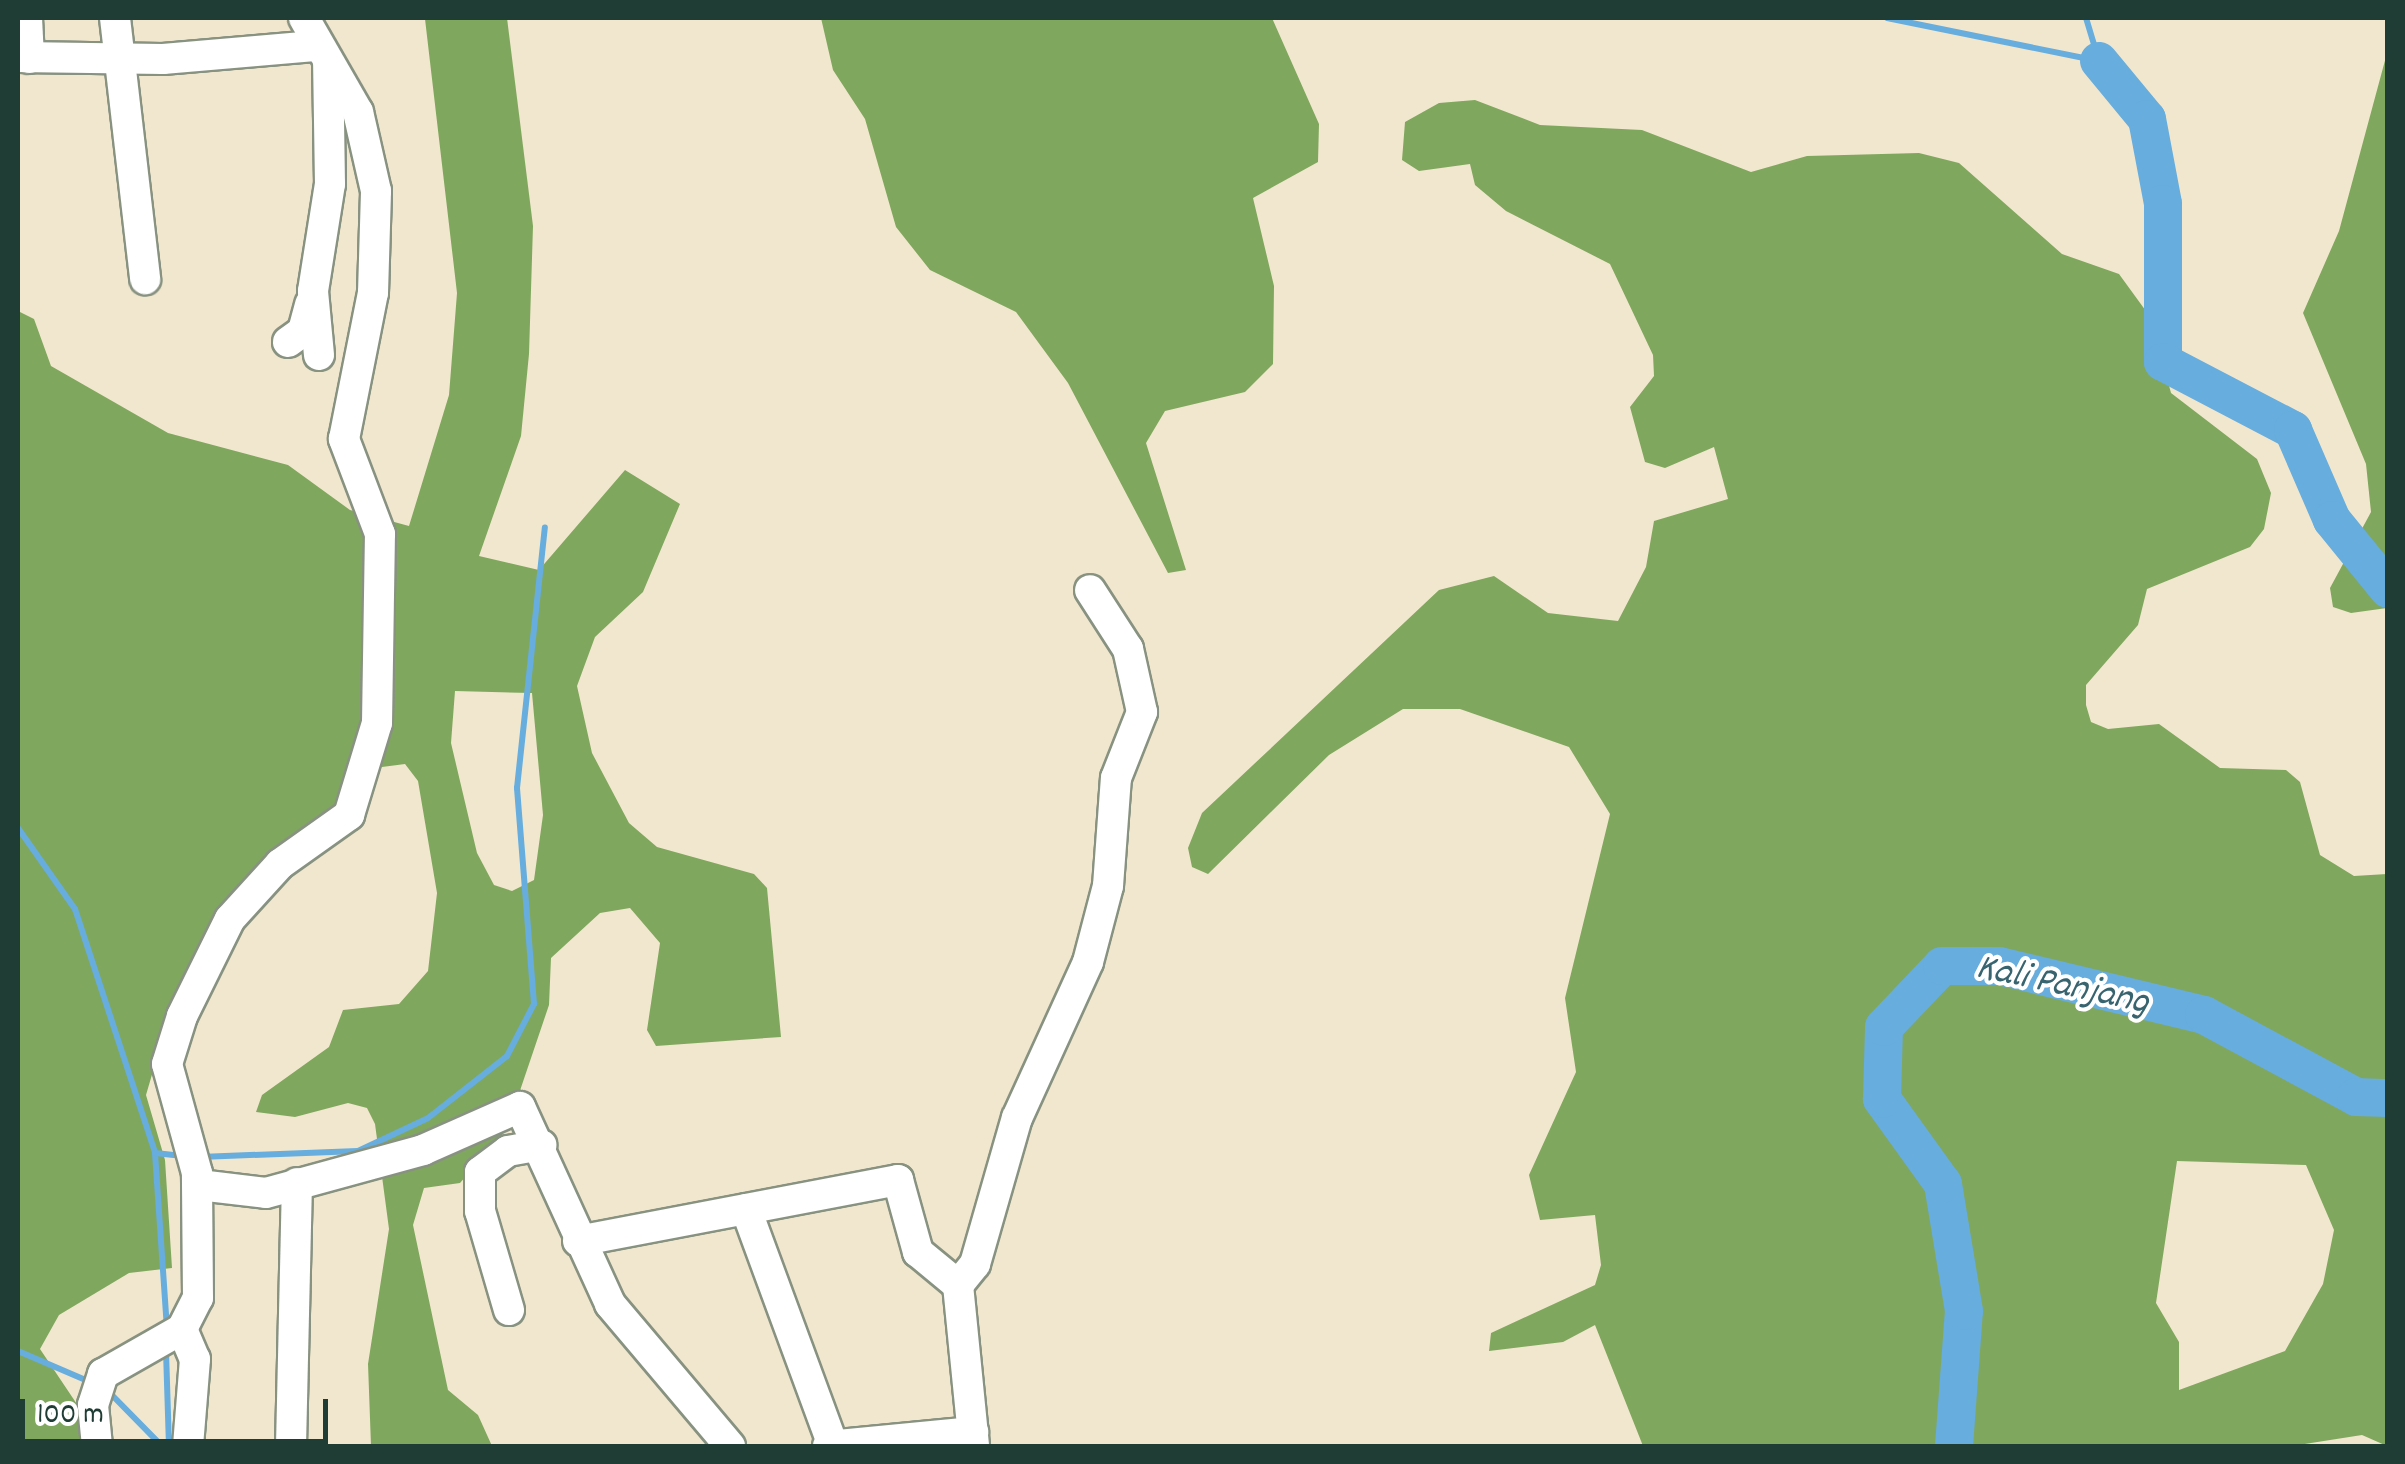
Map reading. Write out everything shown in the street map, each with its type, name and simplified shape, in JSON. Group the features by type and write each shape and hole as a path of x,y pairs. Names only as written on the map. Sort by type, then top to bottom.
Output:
{"street":[{"path":"27,18 23,58 115,61 315,41"},
{"path":"115,18 115,61 136,151 145,279"},
{"path":"288,342 304,332 330,184 315,41"},
{"path":"97,1446 93,1405 103,1374 182,1330 200,1284 198,1179 168,1064 182,1016 230,919 280,864 349,815 376,723 380,534 344,439 378,218 358,112 315,41"},
{"path":"313,291 318,355"},
{"path":"746,1209 831,1446 973,1439 958,1286 975,1264 1016,1118 1088,962 1108,886 1116,778 1142,712 1128,649 1090,590"},
{"path":"198,1179 240,1194 297,1183 423,1150 514,1107 526,1110 578,1242 610,1304 730,1446"},
{"path":"510,1310 480,1210 480,1172 508,1150 541,1145"},
{"path":"578,1242 898,1180 918,1252 958,1286"},
{"path":"291,1446 297,1183"},
{"path":"182,1330 195,1359 188,1446"}],"green space":[{"path":"507,18 533,226 529,354 521,436 479,556 539,570 625,470 680,504 643,592 595,637 577,686 592,753 629,823 657,847 754,874 767,888 781,1037 656,1046 647,1030 660,943 630,908 600,913 551,958 549,1005 507,1129 460,1183 424,1188 413,1225 448,1390 478,1415 492,1446 371,1446 368,1364 389,1229 375,1124 367,1108 348,1103 295,1117 256,1112 262,1095 329,1047 343,1010 399,1004 428,971 437,893 418,781 405,764 359,770 343,811 173,1003 146,1095 165,1160 172,1268 129,1273 59,1315 40,1349 105,1446 18,1446 18,311 34,319 51,366 168,433 288,465 350,510 409,526 449,395 457,293 425,19","holes":["455,691 532,693 543,815 534,880 512,891 494,885 477,853 451,743"]},
{"path":"821,18 1272,18 1319,124 1318,162 1253,198 1274,286 1273,364 1245,392 1165,411 1146,443 1186,570 1168,573 1068,383 1016,312 930,270 896,227 865,119 833,70"},
{"path":"2387,53 2387,608 2351,613 2333,607 2330,588 2371,512 2366,464 2303,313 2339,231"},
{"path":"1475,100 1540,125 1642,130 1751,172 1807,156 1919,153 1959,163 2062,254 2119,274 2151,318 2171,393 2257,459 2271,493 2264,529 2250,547 2147,589 2138,625 2086,685 2086,705 2091,722 2108,729 2159,724 2220,768 2286,770 2300,782 2320,855 2354,876 2387,874 2387,1446 2362,1435 2292,1446 1643,1446 1595,1325 1563,1342 1489,1351 1491,1333 1595,1285 1601,1265 1595,1215 1540,1220 1529,1175 1576,1072 1565,998 1610,814 1569,747 1460,709 1403,709 1329,755 1208,874 1192,867 1188,848 1202,813 1439,590 1494,576 1548,613 1618,621 1646,567 1654,521 1728,499 1714,447 1665,468 1645,462 1630,407 1654,376 1653,355 1610,264 1506,211 1475,185 1470,164 1419,171 1402,160 1405,122 1439,103","holes":["2177,1161 2306,1165 2334,1230 2323,1284 2285,1351 2179,1390 2179,1342 2156,1303"]}],"waterway":[{"name":"Kali Panjang","path":"1887,18 2099,61 2086,18"},
{"name":"Kali Panjang","path":"2099,61 2147,119 2163,204 2163,362 2293,430 2332,520 2388,589"},
{"path":"200,1157 358,1151 428,1118 507,1056 534,1004 517,788 545,527"},
{"name":"Kali Panjang","path":"2384,585 2388,584"},
{"path":"18,828 75,909 155,1153 167,1329"},
{"name":"Kali Panjang","path":"1954,1446 1964,1311 1943,1184 1882,1099 1884,1027 1942,966 1999,966 2204,1015 2356,1097 2388,1098"},
{"path":"155,1153 183,1156"},
{"path":"18,1351 90,1382"},
{"path":"166,1351 169,1446"},
{"path":"106,1389 162,1446"}]}
